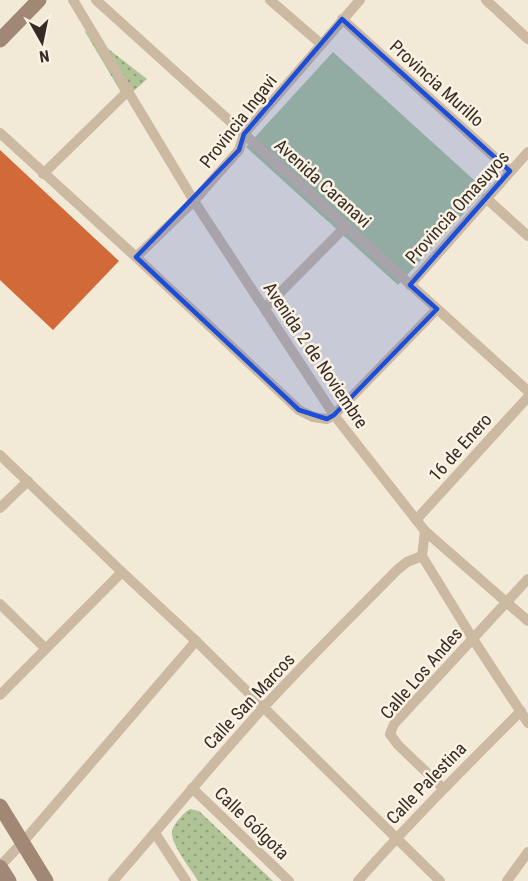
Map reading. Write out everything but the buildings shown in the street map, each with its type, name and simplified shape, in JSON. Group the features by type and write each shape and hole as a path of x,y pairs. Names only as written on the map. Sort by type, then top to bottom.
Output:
{"street":[{"path":"0,40 39,0"},
{"name":"Avenida 2 de Noviembre","path":"73,0 194,201 334,415 425,531 528,621"},
{"name":"Avenida Caranavi","path":"96,0 528,391"},
{"path":"270,0 321,44"},
{"name":"Provincia Ingavi","path":"136,257 194,201 239,150 244,134 360,0"},
{"path":"486,0 528,39"},
{"name":"Provincia Murillo","path":"342,20 510,171"},
{"path":"43,174 128,92"},
{"path":"0,133 298,410 312,417 327,419 334,415 437,309"},
{"name":"Provincia Omasuyos","path":"410,285 528,152"},
{"path":"486,198 528,236"},
{"path":"265,308 346,226"},
{"name":"16 de Enero","path":"416,520 528,397"},
{"path":"0,455 196,641 440,881"},
{"path":"0,508 28,481"},
{"path":"425,531 422,556 528,723"},
{"name":"Calle San Marcos","path":"112,881 264,707 397,570 407,562 422,556"},
{"path":"0,695 122,572"},
{"name":"Calle Los Andes","path":"443,788 398,745 390,734 394,724 528,579"},
{"path":"0,604 45,648"},
{"path":"9,881 0,867 196,641"},
{"name":"Calle Palestina","path":"358,881 443,788 521,711"},
{"name":"Calle Gólgota","path":"192,788 289,881"},
{"path":"0,806 46,881"},
{"path":"155,833 186,881"},
{"path":"507,881 528,852"}],"highlighted area":[{"path":"342,19 510,171 410,285 437,309 334,415 327,419 299,410 136,257 239,150 244,134"}],"green space":[{"path":"84,30 147,79 125,99"},
{"path":"333,52 485,190 398,285 246,147"},
{"path":"190,809 199,811 273,881 198,881 172,836 175,825"}]}
